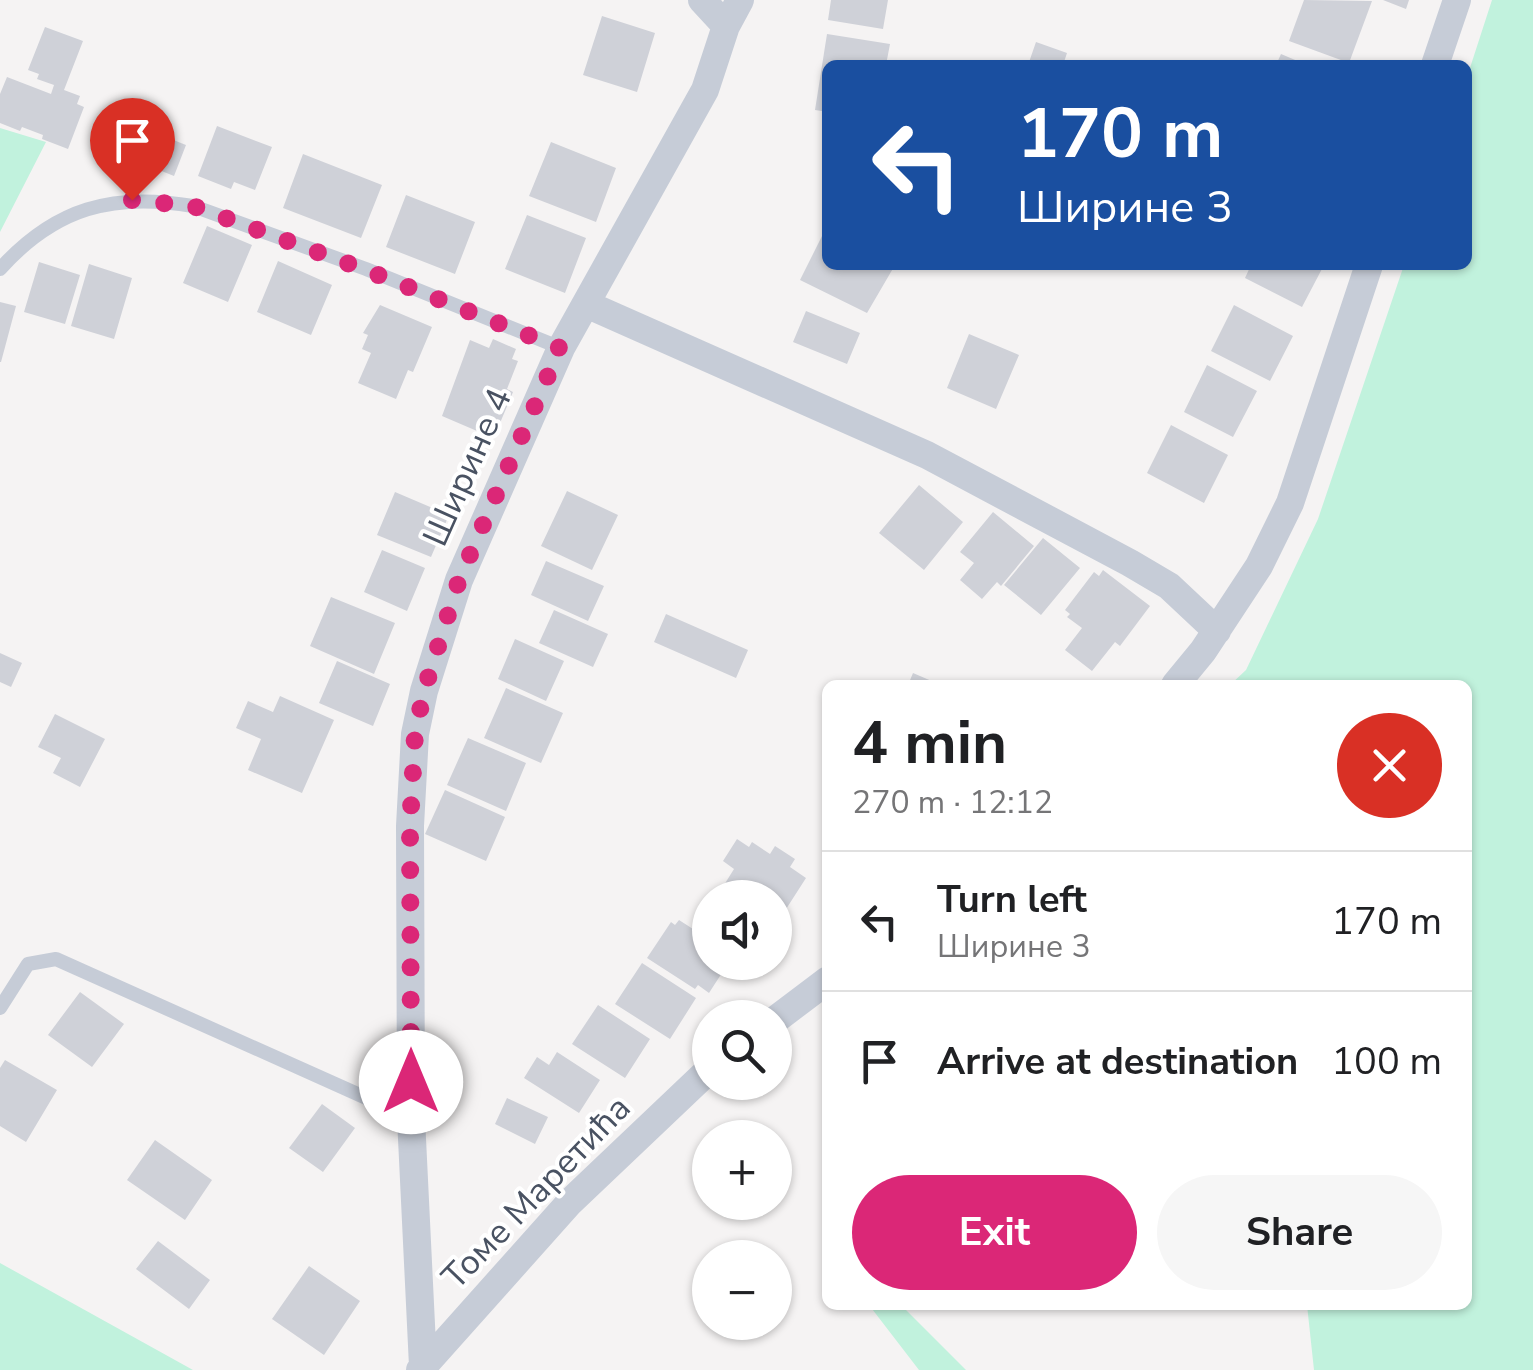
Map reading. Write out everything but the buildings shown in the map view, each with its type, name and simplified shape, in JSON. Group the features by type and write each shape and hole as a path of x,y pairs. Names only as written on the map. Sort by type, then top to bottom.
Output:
{"street":[{"path":"702,0 726,26"},
{"name":"Ширине 4","path":"421,1368 412,1118 410,826 415,734 424,691 459,580 560,348 706,90 726,26 740,0"},
{"path":"1437,60 1457,0"},
{"path":"1180,680 1258,566 1290,503 1367,270"},
{"path":"586,304 927,455 1143,570 1169,586 1216,631"},
{"path":"792,1007 822,985"},
{"name":"Томе Маретића","path":"421,1368 570,1202 692,1086"}],"lane":[{"path":"0,269 22,246 73,214 102,204 163,201 193,206 348,263 560,348"},
{"path":"0,1008 28,964 56,960 412,1118"}],"green space":[{"path":"1492,0 1533,0 1533,1370 1314,1370 1308,1310 1472,1310 1472,680 1235,680 1246,670 1318,519 1402,270 1472,270 1472,62"},
{"path":"0,128 46,142 0,232"},
{"path":"0,1263 193,1370 0,1370"},
{"path":"873,1310 906,1310 966,1370 919,1370"}],"route":[{"path":"132,200 193,206 560,348 459,580 424,691 415,734 410,826 411,1082"}]}
